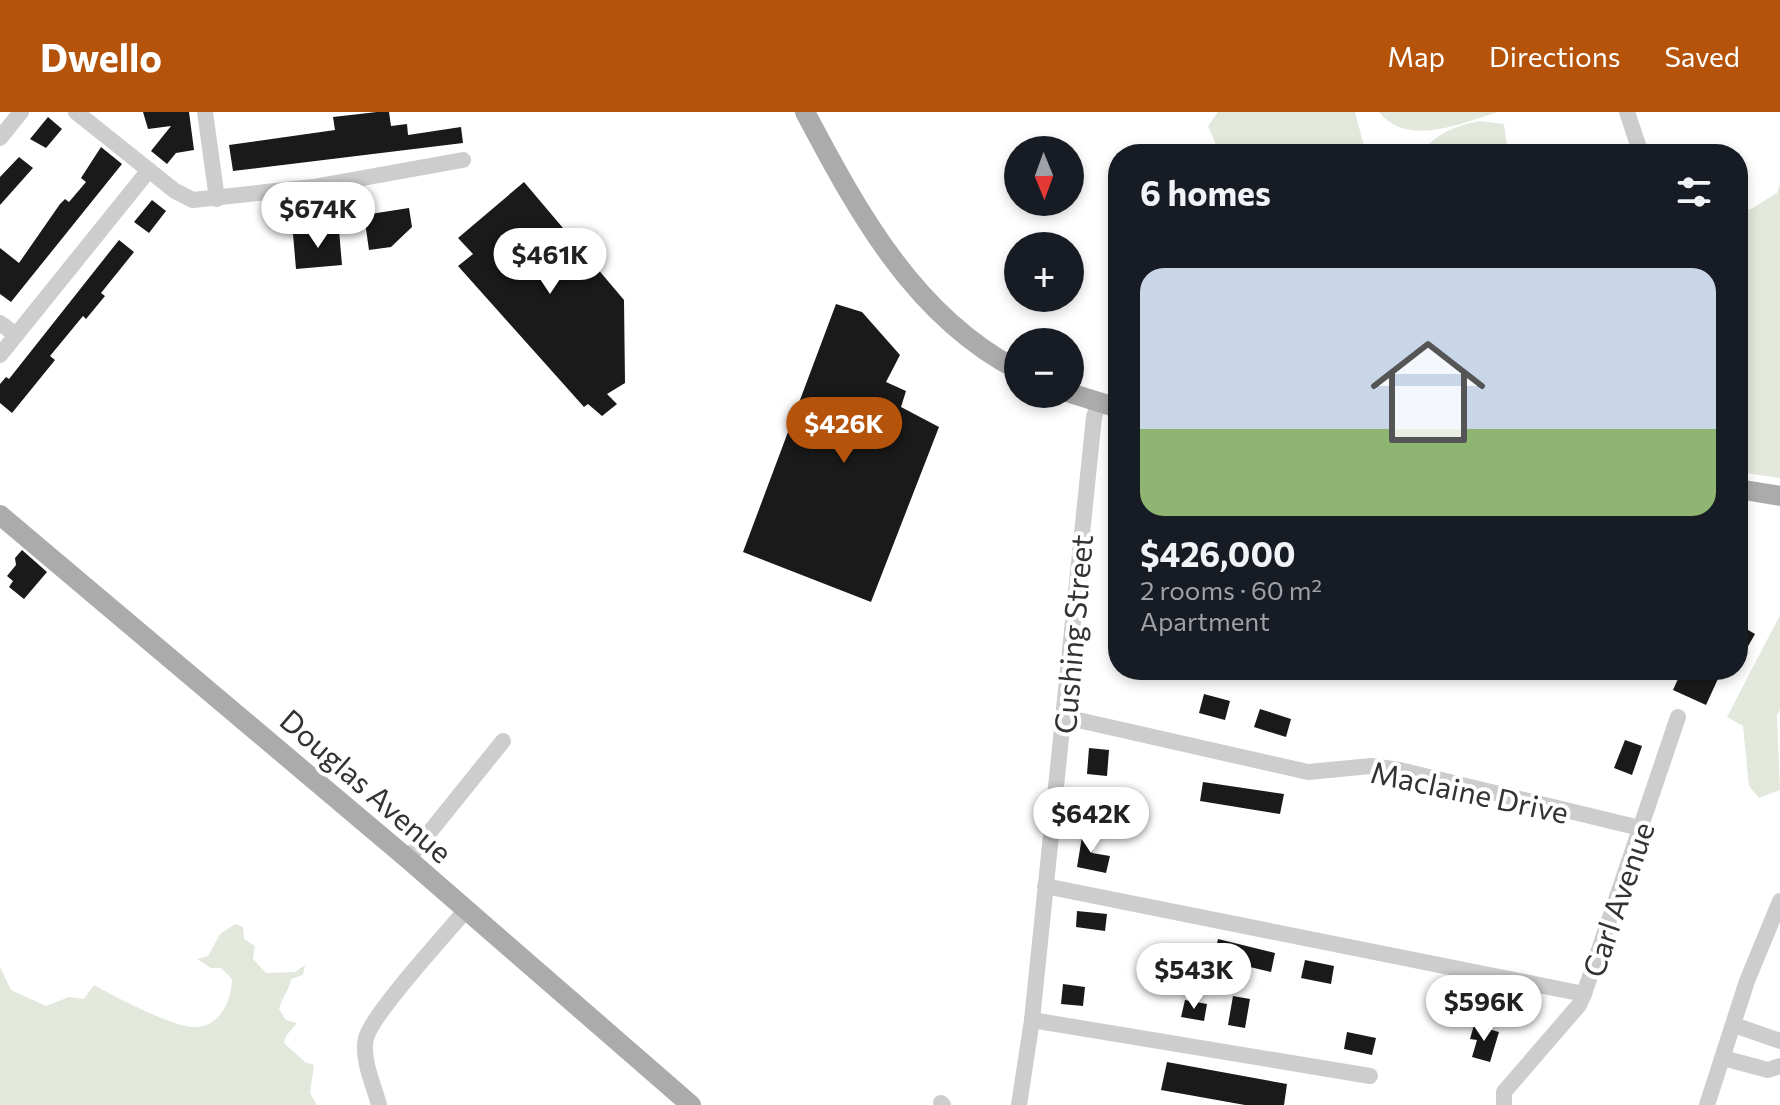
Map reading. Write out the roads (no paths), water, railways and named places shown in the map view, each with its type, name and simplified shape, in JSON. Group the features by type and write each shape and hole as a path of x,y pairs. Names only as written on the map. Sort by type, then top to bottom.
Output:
{"main road":[{"path":"805,112 867,223 899,270 949,323 1004,360"},
{"path":"1084,397 1108,405"},
{"path":"1748,491 1780,496"},
{"name":"Douglas Avenue","path":"0,515 408,859 691,1105"}],"street":[{"path":"0,138 21,112"},
{"path":"76,112 175,191 193,200 313,187 463,160"},
{"path":"205,112 217,199"},
{"path":"1627,112 1638,144"},
{"path":"0,355 149,170"},
{"path":"0,323 16,335"},
{"name":"Cushing Street","path":"1019,1105 1032,1020 1094,417 1108,405"},
{"name":"Maclaine Drive","path":"1065,717 1308,772 1371,766 1400,770 1640,828"},
{"name":"Carl Avenue","path":"1503,1104 1504,1092 1579,1005 1584,994 1678,717"},
{"path":"408,859 503,741"},
{"path":"1045,886 1584,994"},
{"path":"1707,1105 1747,981 1780,901"},
{"path":"379,1105 365,1055 366,1039 372,1026 466,910"},
{"path":"1032,1020 1370,1076"},
{"path":"1734,1025 1780,1041"},
{"path":"1723,1058 1768,1070 1780,1066"}]}
